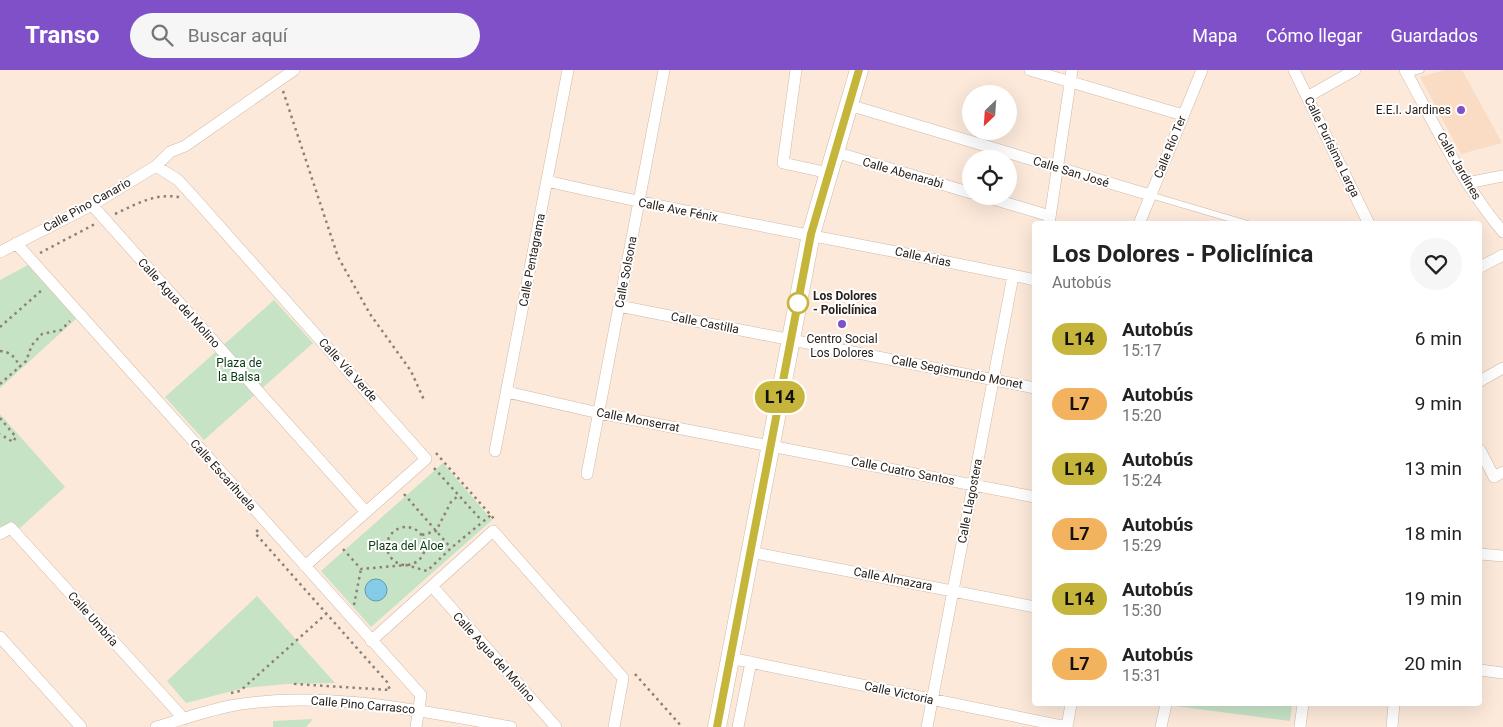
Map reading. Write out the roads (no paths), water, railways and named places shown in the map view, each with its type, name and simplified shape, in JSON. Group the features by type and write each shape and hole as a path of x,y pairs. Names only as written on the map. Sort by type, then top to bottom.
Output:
{"main road":[{"path":"717,727 811,234 859,70"}],"street":[{"name":"Calle Pino Canario","path":"0,252 92,205 156,166 170,152 185,146 279,75 294,70"},
{"name":"Calle Pentagrama","path":"496,451 568,70"},
{"name":"Calle Solsona","path":"588,474 664,70"},
{"path":"796,70 784,163 829,174"},
{"path":"1030,70 1183,115"},
{"path":"1008,205 1050,220 1072,70"},
{"name":"Calle Río Ter","path":"1140,221 1202,70"},
{"name":"Calle Purísima Larga","path":"1294,70 1368,221"},
{"path":"1308,97 1355,70"},
{"name":"Calle Jardines","path":"1406,72 1467,183 1503,232"},
{"name":"Calle San José","path":"849,105 1150,195"},
{"name":"Calle Abenarabi","path":"835,152 962,190"},
{"name":"Calle Vía Verde","path":"156,166 178,180 426,459 400,490 366,512 338,544 305,566"},
{"path":"1467,183 1503,176"},
{"name":"Calle Ave Fénix","path":"547,181 639,203 811,234"},
{"name":"Calle Agua del Molino","path":"92,205 366,512"},
{"name":"Calle Arias","path":"811,234 1032,279"},
{"name":"Calle Escarihuela","path":"16,243 421,695 418,710"},
{"path":"1482,266 1503,255"},
{"name":"Calle Llagostera","path":"927,727 1013,276"},
{"name":"Calle Castilla","path":"619,306 791,340"},
{"name":"Calle Segismundo Monet","path":"791,340 1032,387"},
{"path":"1482,380 1503,368"},
{"name":"Calle Monserrat","path":"506,392 599,413 771,445"},
{"name":"Calle Cuatro Santos","path":"771,445 1032,496"},
{"path":"1482,453 1498,475"},
{"name":"Calle Umbría","path":"0,534 11,528 184,719"},
{"path":"372,641 493,530 624,678 614,727"},
{"name":"Calle Almazara","path":"750,552 1032,606"},
{"path":"1482,554 1503,556"},
{"name":"Calle Agua del Molino","path":"432,586 556,727"},
{"path":"0,638 81,727"},
{"name":"Calle Victoria","path":"730,658 1067,727"},
{"path":"738,727 751,662"},
{"path":"1482,670 1503,673"},
{"name":"Calle Pino Carrasco","path":"160,726 230,706 315,699 418,710 511,727"},
{"path":"1067,727 1070,706"},
{"path":"1161,727 1166,706"},
{"path":"1300,727 1303,706"},
{"path":"1392,727 1394,706"},
{"path":"416,727 418,710"}],"lane":[{"path":"1406,72 1420,70"},
{"path":"1150,195 1238,221"}],"water":[{"path":"376,579 384,582 387,590 384,598 376,601 368,598 365,590 368,582"}],"place":[{"name":"E.E.I. Jardines","path":"1461,110"},
{"name":"Los Dolores - Policlínica","path":"798,303"},
{"name":"Centro Social Los Dolores","path":"842,324"}],"park label":[{"name":"Plaza de la Balsa","path":"239,370"},
{"name":"Plaza del Aloe","path":"406,546"}]}
